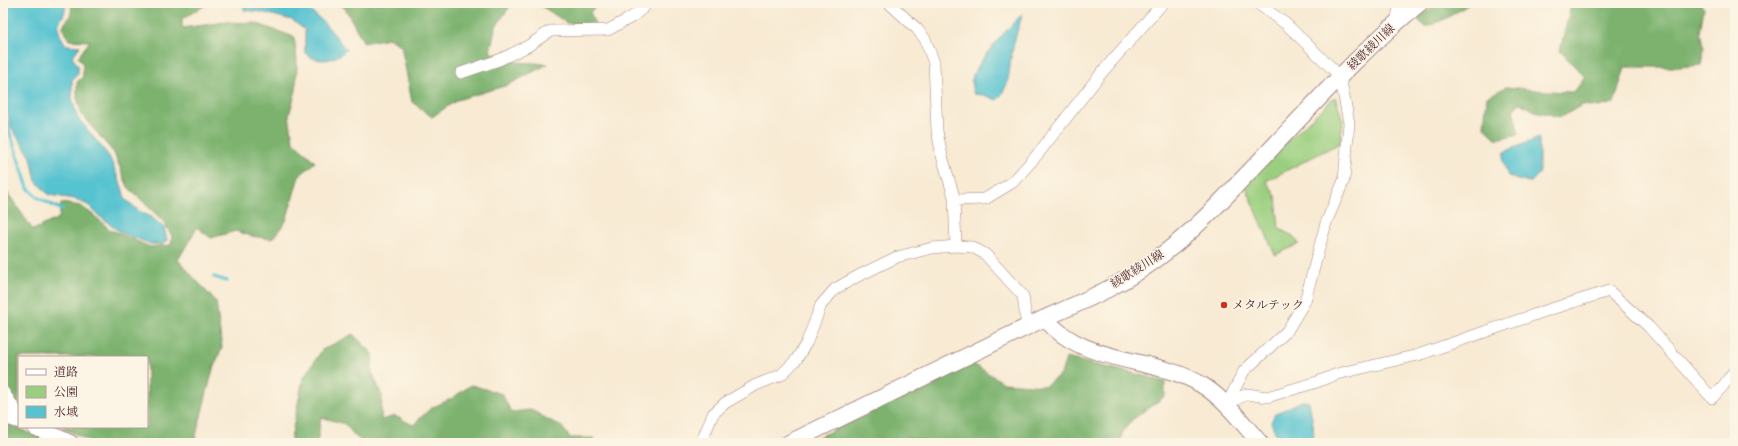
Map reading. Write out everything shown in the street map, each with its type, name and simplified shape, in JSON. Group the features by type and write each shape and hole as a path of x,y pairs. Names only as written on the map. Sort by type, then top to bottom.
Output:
{"main road":[{"name":"綾歌綾川線","path":"789,443 1045,318 1073,306 1130,276 1166,253 1196,228 1340,76 1396,22 1420,3"},
{"path":"1045,318 1060,334 1086,348 1190,379 1202,385 1227,404 1251,440"},
{"path":"3,415 18,420"},
{"path":"37,428 70,443"}],"street":[{"path":"461,73 499,60 528,46 550,31 608,30 632,17 644,7 646,3"},
{"path":"889,3 917,29 925,39 934,63 937,131 954,200 956,246"},
{"path":"954,200 985,199 1013,182 1103,71 1163,3"},
{"path":"1227,404 1244,371 1287,331 1305,301 1326,223 1344,180 1349,123 1340,76 1286,24 1257,3"},
{"path":"1396,22 1400,3"},
{"path":"701,443 713,414 725,403 756,385 781,376 796,360 807,342 821,304 835,289 897,257 932,248 956,246 972,247 985,254 1023,296 1027,327"},
{"path":"1227,404 1247,394 1267,397 1317,382 1337,374 1418,355 1551,309 1609,291 1649,327 1712,398 1724,386 1735,370"},
{"path":"3,391 16,410 18,417"}],"green space":[{"path":"71,3 209,3 182,19 182,28 226,22 255,23 294,37 297,60 296,90 289,115 293,141 315,162 299,176 286,221 272,239 251,236 236,231 211,238 197,227 178,260 216,302 222,348 213,369 194,443 92,443 64,428 148,428 148,356 18,356 18,405 3,401 3,186 33,230 59,218 61,203 81,206 109,229 150,247 171,245 172,236 163,221 128,187 114,153 82,115 77,98 77,82 83,76 83,64 78,57 90,41 69,40 65,34 63,27 71,13"},
{"path":"335,3 512,3 495,28 490,52 518,62 548,64 508,85 457,100 432,117 412,102 401,45 388,38 364,43 345,8"},
{"path":"537,3 600,3 590,12 595,24 567,23"},
{"path":"1441,3 1471,3 1447,18 1426,27 1416,18"},
{"path":"1543,3 1699,3 1704,8 1700,32 1704,48 1701,65 1679,67 1625,67 1614,103 1599,107 1582,105 1561,117 1535,111 1520,103 1513,110 1519,134 1497,139 1484,127 1487,97 1506,87 1544,91 1574,92 1585,77 1560,51 1571,5"},
{"path":"1335,97 1343,121 1340,143 1266,181 1276,196 1279,229 1293,236 1299,244 1275,255 1246,187 1284,144"},
{"path":"353,334 373,354 372,372 382,396 381,420 395,416 413,425 431,408 451,399 471,385 502,394 511,412 531,410 562,427 570,438 594,438 599,443 496,443 493,440 472,441 468,443 364,443 356,437 345,424 321,417 317,443 290,443 303,379 322,350"},
{"path":"1066,358 1165,382 1165,396 1132,420 1122,433 1121,443 926,443 925,441 903,437 896,443 805,443 862,417 970,362 1004,383 1045,386 1061,374"},
{"path":"3,422 54,443 3,443"}],"water":[{"path":"3,3 66,3 65,10 58,26 61,37 66,45 80,46 72,57 78,66 78,74 72,80 72,98 77,117 109,156 122,187 125,199 139,211 153,218 164,228 167,240 163,244 151,244 120,232 88,205 75,199 49,195 36,181 31,157 11,127 3,93"},
{"path":"244,3 296,3 318,17 330,29 346,50 331,59 315,59 305,53 305,30 292,20 261,12 244,10"},
{"path":"1023,13 1014,43 1007,83 1002,94 997,100 984,95 974,94 972,81 977,67 996,42"},
{"path":"1539,138 1539,174 1531,182 1520,181 1508,176 1503,160 1504,152"},
{"path":"1302,401 1309,402 1313,424 1314,443 1286,443 1276,434 1271,422 1275,414"}],"waterway":[{"path":"3,112 28,188 37,197 62,210"},
{"path":"214,277 227,281"}],"place":[{"name":"メタルテック","path":"1224,305"}]}
